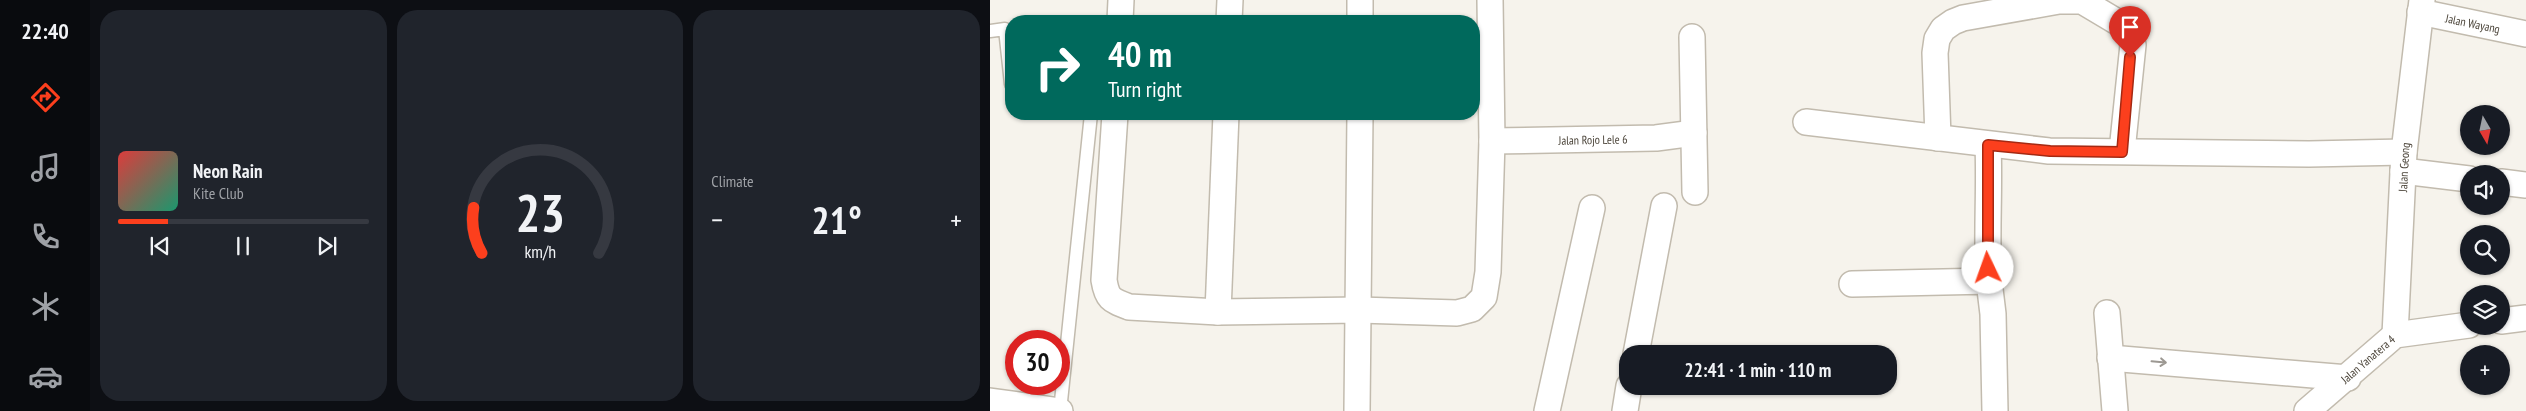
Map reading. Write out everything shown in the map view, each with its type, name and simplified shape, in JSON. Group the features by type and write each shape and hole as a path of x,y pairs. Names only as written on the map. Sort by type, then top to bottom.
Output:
{"street":[{"path":"1120,15 1121,0"},
{"path":"1229,15 1230,0"},
{"path":"1360,0 1360,15"},
{"path":"1115,120 1104,280 1106,294 1115,302 1129,306 1218,312 1359,310 1457,313 1472,309 1484,298 1488,272 1492,141 1490,0"},
{"path":"1938,138 1935,53 1937,39 1943,29 1963,18 2059,1 2082,1 2129,29 2133,44 2122,152"},
{"name":"Jalan Wayang","path":"2421,6 2526,34"},
{"name":"Jalan Geong","path":"2396,335 2404,162 2421,6"},
{"path":"1692,37 1695,192"},
{"path":"1218,312 1226,120"},
{"path":"1357,411 1360,120"},
{"path":"1806,122 2050,151 2404,162 2460,177"},
{"name":"Jalan Rojo Lele 6","path":"1492,141 1656,138 1694,133"},
{"path":"1988,145 1990,191 1987,246 1993,314 1996,411"},
{"path":"2510,183 2526,185"},
{"path":"1638,345 1664,206"},
{"path":"1547,411 1592,208"},
{"path":"1852,284 1989,281"},
{"path":"2107,313 2116,411"},
{"path":"2510,320 2526,318"},
{"name":"Jalan Yanatera 4","path":"2307,411 2348,378 2396,335 2460,326"},
{"path":"2110,358 2348,378"},
{"path":"1625,411 1628,395"},
{"path":"990,401 1060,411"}],"lane":[{"path":"990,31 1005,29"},
{"path":"1060,411 1090,120"}],"route":[{"path":"1988,268 1987,229 1990,191 1988,145 2050,151 2122,152 2130,57"}]}
